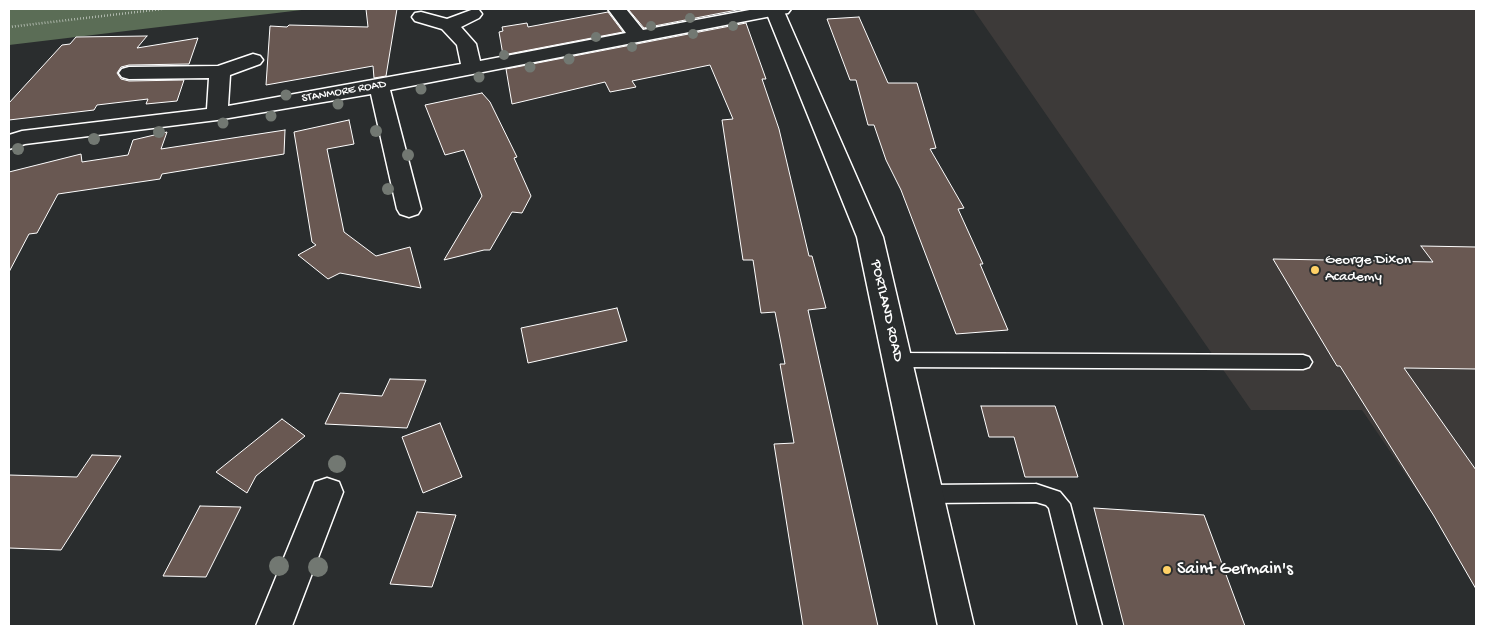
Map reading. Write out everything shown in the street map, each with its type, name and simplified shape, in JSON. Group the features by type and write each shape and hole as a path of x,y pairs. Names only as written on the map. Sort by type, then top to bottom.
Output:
{"street":[{"path":"617,9 638,37"},
{"name":"STANMORE ROAD","path":"9,142 22,138 217,114 380,86 472,70 777,9"},
{"name":"PORTLAND ROAD","path":"777,9 870,237 956,626"},
{"path":"449,25 473,14"},
{"path":"421,17 449,25 466,44 472,70"},
{"path":"129,73 220,72 253,60"},
{"path":"217,114 220,72"},
{"path":"380,86 409,209"},
{"path":"274,626 327,492"}],"lane":[{"path":"897,360 1303,362"},
{"path":"927,494 1036,493 1054,498 1059,504 1090,626"}],"path":[{"path":"9,27 162,9"}],"shaded area":[{"name":"George Dixon Academy","path":"973,9 1476,9 1476,589 1434,516 1362,410 1251,410"}],"green space":[{"path":"9,9 310,9 9,45"}],"building":[{"path":"366,9 397,9 386,76 374,78 373,66 266,85 270,26 368,27"},
{"path":"628,9 742,9 644,28"},
{"path":"608,12 623,32 503,55 499,32 503,31 502,27 527,23 528,27"},
{"path":"859,17 888,83 917,83 936,148 930,149 964,208 958,209 983,264 980,264 1008,330 956,334 901,190 886,160 874,125 868,125 856,80 850,80 827,19"},
{"path":"746,23 766,79 762,79 779,129 809,256 812,256 826,308 808,310 878,626 803,626 774,444 794,443 780,364 785,364 775,312 761,313 753,260 743,260 722,120 733,119 710,65 632,81 636,87 610,92 605,82 512,104 506,69"},
{"path":"147,36 137,48 198,38 189,64 129,65 121,67 117,73 121,79 129,81 184,80 177,101 146,104 148,99 97,105 94,110 9,120 9,103 62,45 70,44 76,37"},
{"path":"482,93 490,102 517,157 514,158 531,196 522,213 512,212 490,250 444,260 482,196 464,150 445,155 425,105"},
{"path":"349,120 354,144 327,149 344,232 376,256 410,247 421,288 340,273 328,279 298,255 316,245 312,242 294,132"},
{"path":"285,130 284,154 162,174 160,179 58,194 37,233 29,234 9,272 9,172 81,154 82,162 128,155 133,140 167,132 161,149"},
{"path":"1421,246 1476,247 1476,369 1404,368 1476,470 1476,589 1434,516 1340,366 1337,366 1273,259 1433,262"},
{"path":"617,308 627,341 528,363 521,328"},
{"path":"390,379 426,380 407,428 325,424 340,393 382,396"},
{"path":"981,406 1055,406 1078,477 1025,477 1014,437 989,437"},
{"path":"282,419 305,436 256,476 247,493 216,472"},
{"path":"440,423 462,477 423,493 402,437"},
{"path":"92,455 121,456 61,550 9,548 9,475 77,477"},
{"path":"200,506 241,507 206,577 163,576"},
{"name":"Saint Germain's","path":"1094,508 1204,515 1245,626 1124,626"},
{"path":"417,512 456,515 432,587 390,584"}],"place":[{"name":"George Dixon Academy","path":"1315,270"},
{"name":"Saint Germain's","path":"1167,570"}]}
